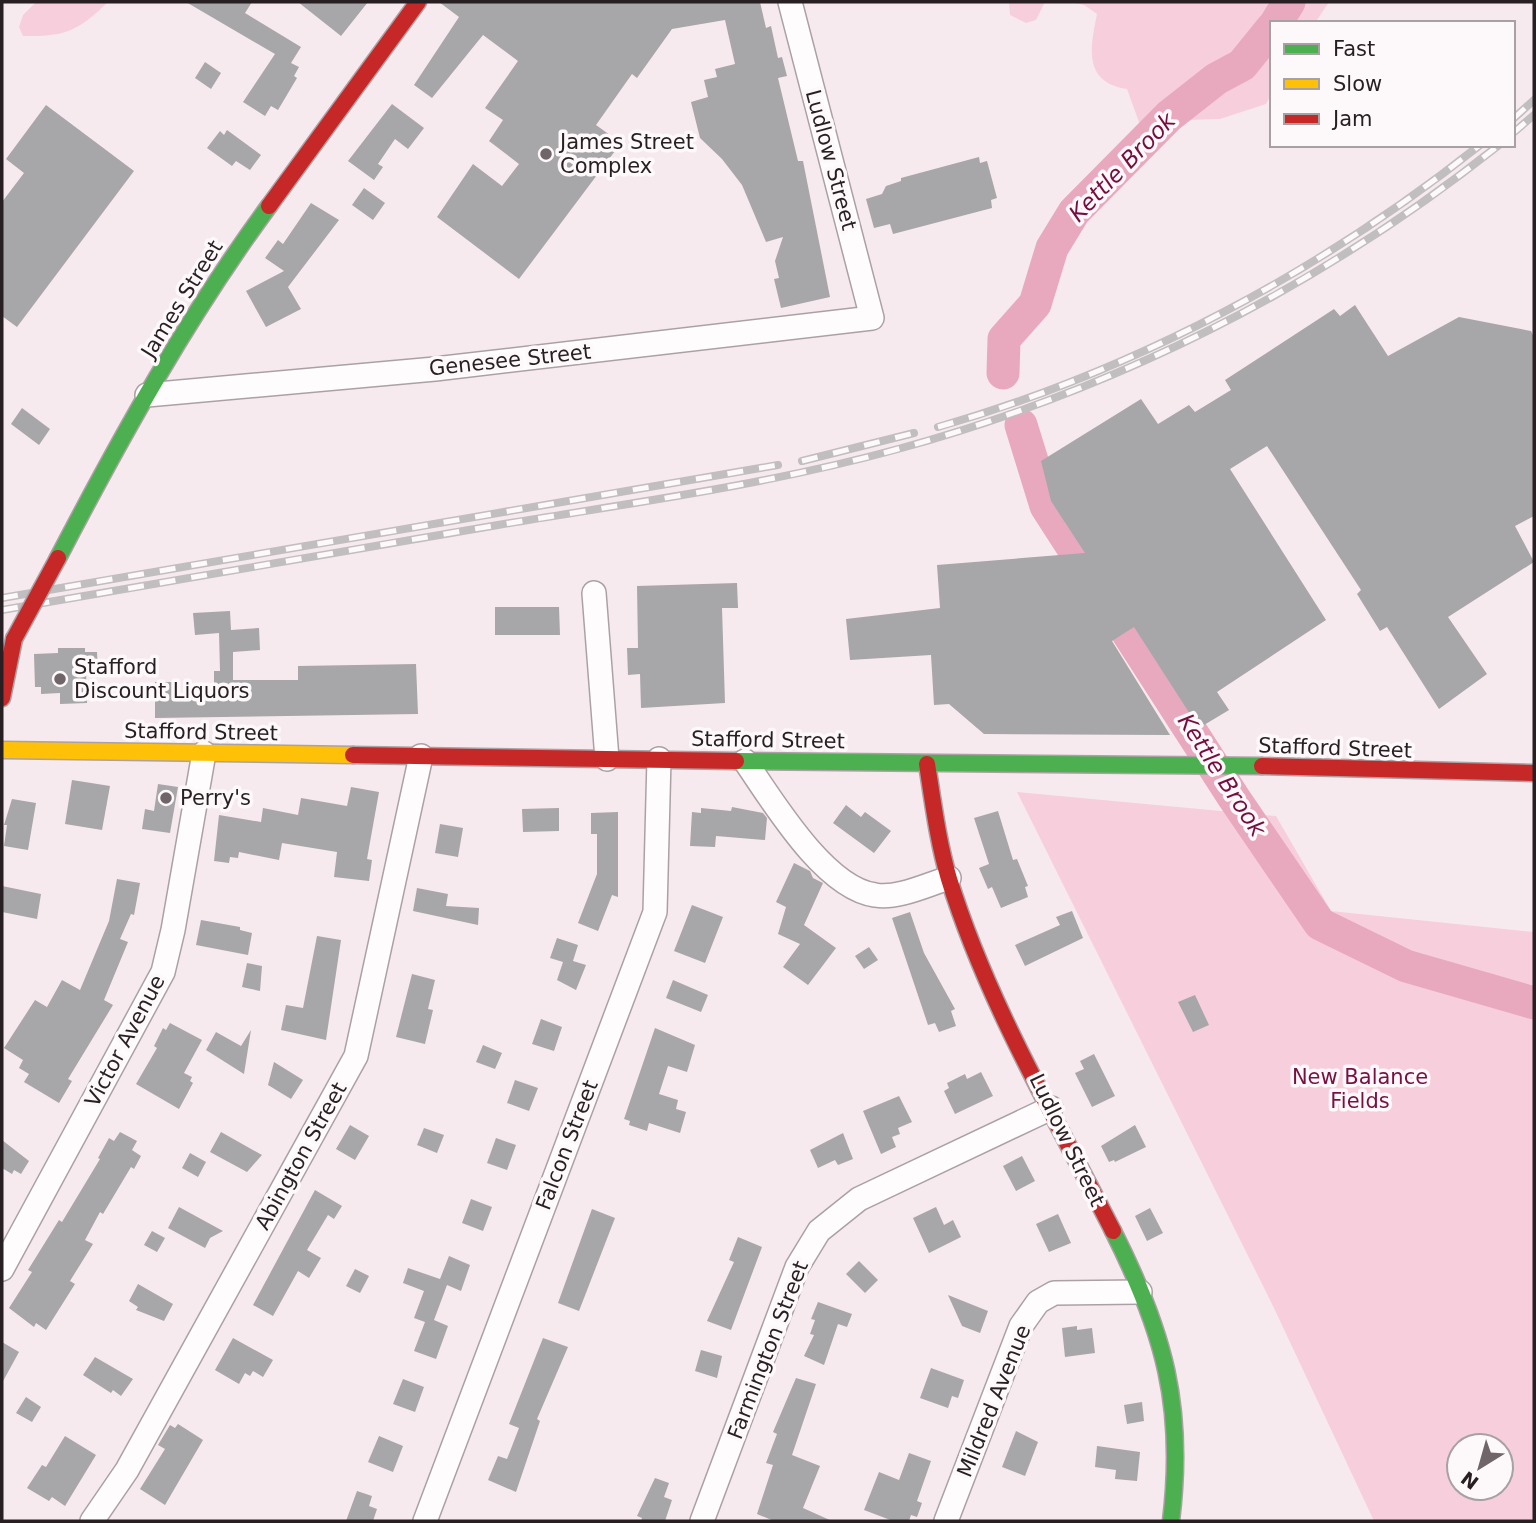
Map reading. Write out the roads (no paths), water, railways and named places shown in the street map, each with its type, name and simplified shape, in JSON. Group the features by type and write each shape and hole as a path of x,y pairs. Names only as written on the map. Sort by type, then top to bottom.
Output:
{"main road":[{"name":"James Street","path":"2,654 14,639 147,396 243,241 418,2"},
{"name":"James Street","path":"2,698 14,639"},
{"name":"Stafford Street","path":"2,750 927,764 1197,764 1534,773"},
{"name":"Ludlow Street","path":"927,764 949,878 977,950 1140,1292 1163,1350 1176,1420 1177,1455 1171,1521"}],"street":[{"name":"Ludlow Street","path":"790,2 872,318"},
{"name":"Genesee Street","path":"147,396 435,369 872,318"},
{"path":"594,593 607,759"},
{"name":"Victor Avenue","path":"2,1269 163,972 173,930 204,753"},
{"name":"Abington Street","path":"92,1521 127,1470 356,1056 421,756"},
{"name":"Falcon Street","path":"425,1521 655,912 659,760"},
{"path":"745,761 791,828 825,867 854,888 874,895 894,895 949,878"},
{"name":"Farmington Street","path":"702,1521 797,1267 819,1231 859,1199 1051,1108"},
{"name":"Mildred Avenue","path":"946,1521 1021,1326 1034,1306 1054,1293 1140,1292"}],"waterway":[{"name":"Kettle Brook","path":"1277,21 1289,2"},
{"name":"Kettle Brook","path":"1003,373 1004,339 1035,304 1052,248 1074,212 1169,116 1216,79 1242,65 1270,30"},
{"name":"Kettle Brook","path":"1021,425 1046,506 1234,798 1320,924 1406,966 1534,1003"}],"railway":[{"path":"1515,117 1534,100"},
{"path":"1515,131 1534,115"},
{"path":"938,427 1083,377 1222,313 1355,235 1477,147"},
{"path":"2,610 749,483 849,462 979,425 1137,364 1214,328 1288,288 1360,244 1496,147"},
{"path":"802,461 914,433"},
{"path":"2,598 778,465"}],"place":[{"name":"James Street Complex","path":"546,154"},
{"name":"Stafford Discount Liquors","path":"60,679"},
{"name":"Perry's","path":"166,798"}],"park label":[{"name":"New Balance Fields","path":"1360,1089"}]}
